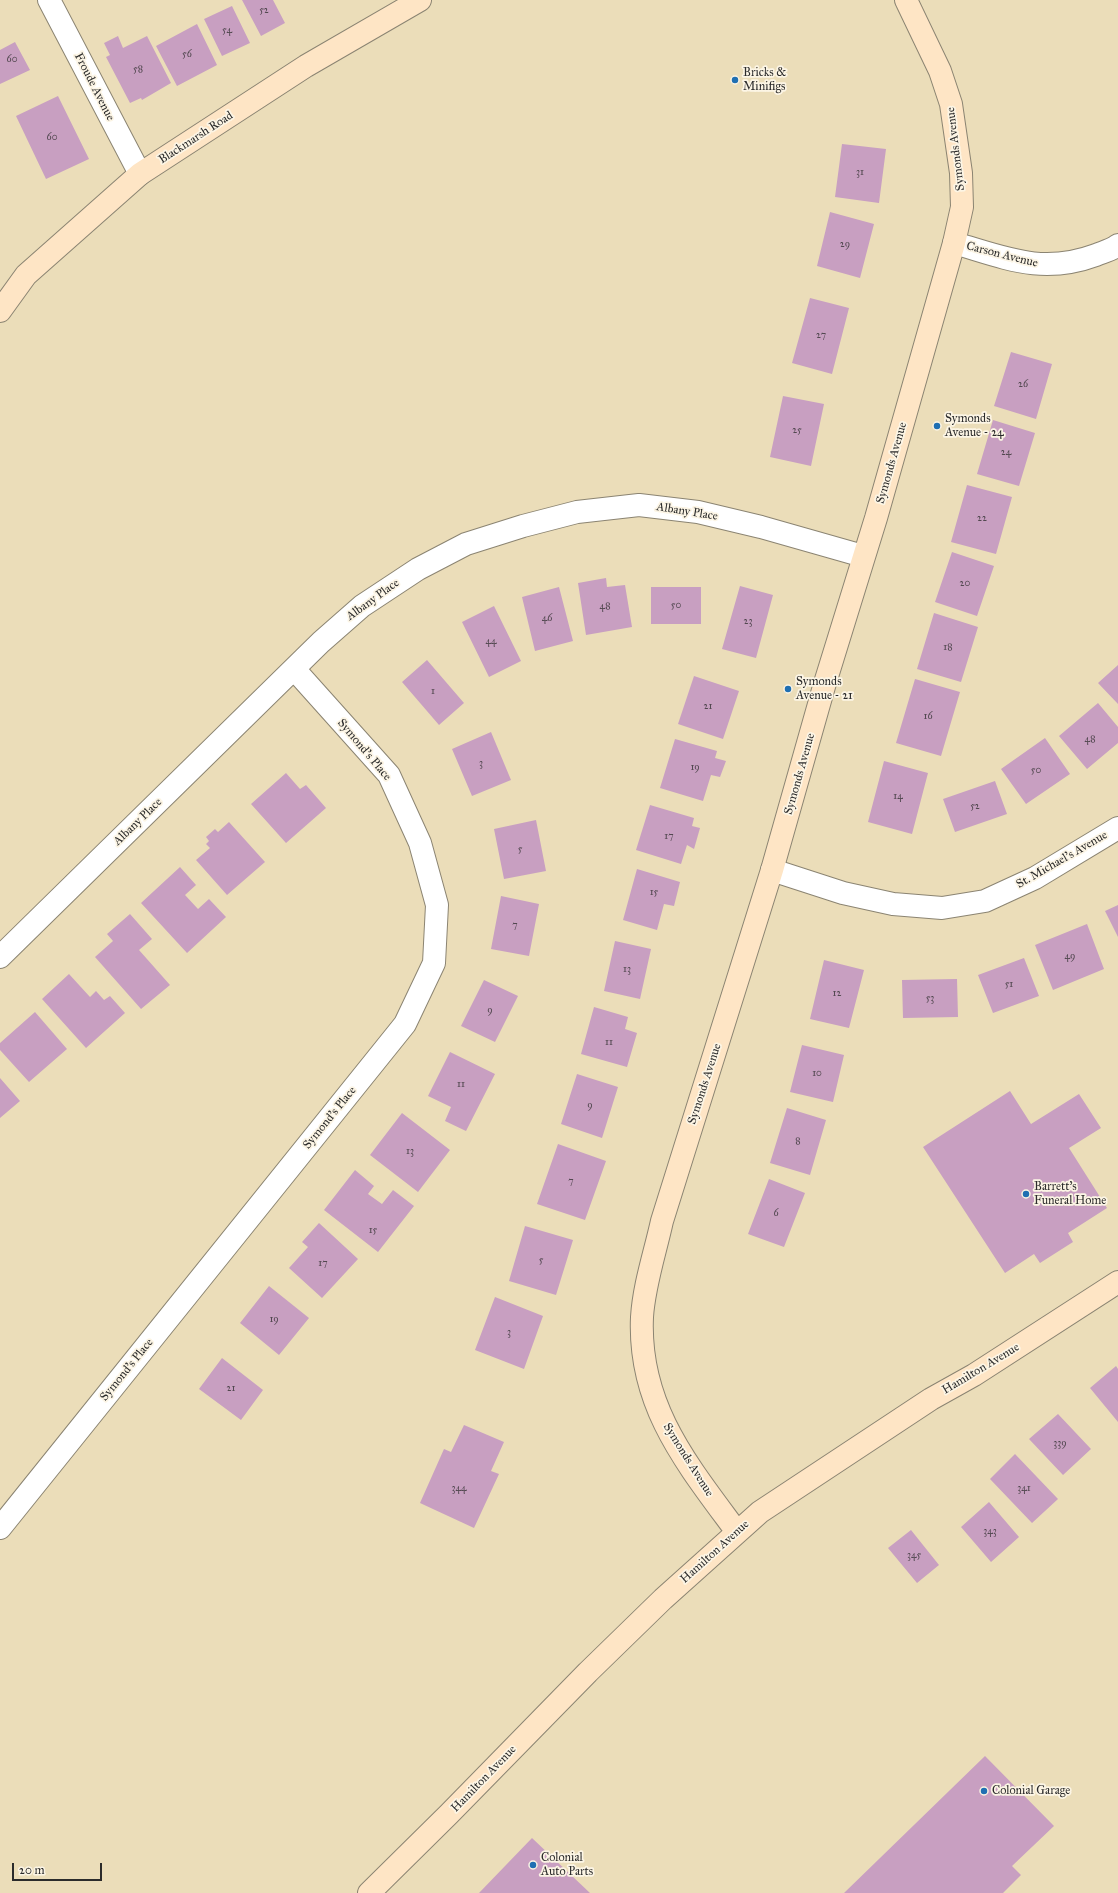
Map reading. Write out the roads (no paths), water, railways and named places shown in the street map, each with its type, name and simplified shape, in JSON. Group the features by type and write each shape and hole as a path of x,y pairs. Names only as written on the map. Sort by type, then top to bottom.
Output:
{"street":[{"name":"Froude Avenue","path":"49,0 140,174"},
{"name":"Blackmarsh Road","path":"0,311 26,275 140,174 306,66 420,0"},
{"name":"Symonds Avenue","path":"737,1532 672,1440 655,1404 646,1376 642,1345 642,1315 648,1278 669,1200 772,870 863,556 876,518 954,243 962,207 961,173 951,104 940,71 906,0"},
{"name":"Carson Avenue","path":"954,243 1016,261 1043,266 1078,262 1118,245"},
{"name":"Albany Place","path":"0,957 295,670 321,642 362,606 418,568 466,544 522,526 577,512 639,505 698,512 761,527 863,556"},
{"name":"Symond's Place","path":"0,1528 405,1024 434,963 437,905 420,843 389,775 295,670"},
{"name":"St. Michael's Avenue","path":"772,870 843,893 893,904 942,908 985,901 1035,878 1118,828"},
{"name":"Hamilton Avenue","path":"369,1893 449,1814 588,1672 663,1599 760,1512 931,1399 974,1375 1118,1282"}],"place":[{"name":"Bricks & Minifigs","path":"735,80"},
{"name":"Symonds Avenue - 24","path":"937,426"},
{"name":"Symonds Avenue - 21","path":"788,689"},
{"name":"Barrett's Funeral Home","path":"1026,1194"},
{"name":"Colonial Garage","path":"984,1791"},
{"name":"Colonial Auto Parts","path":"533,1865"}]}
